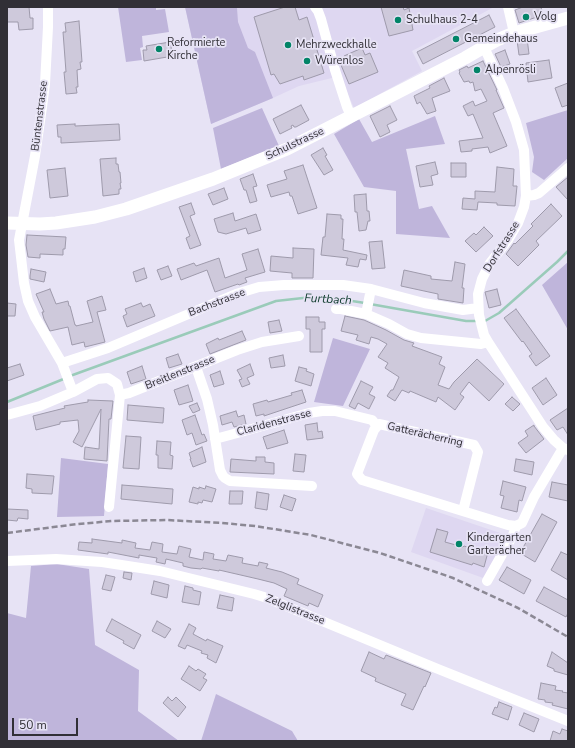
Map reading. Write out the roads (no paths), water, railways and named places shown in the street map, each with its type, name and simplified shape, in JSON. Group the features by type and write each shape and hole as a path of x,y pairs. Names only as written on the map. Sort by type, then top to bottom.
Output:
{"street":[{"name":"Büntenstrasse","path":"48,7 42,107 35,156 19,240 24,283 28,301 63,367"},
{"path":"315,7 321,19 347,107 352,116"},
{"path":"508,7 514,33"},
{"name":"Schulstrasse","path":"7,223 40,224 80,220 126,209 213,179 287,149 465,58 484,46 514,33 568,18"},
{"name":"Dorfstrasse","path":"484,46 516,122 524,150 526,196 524,207 518,222 508,240 486,270 478,294 482,327 488,342 543,426 554,440 566,449"},
{"path":"526,196 539,193 568,168"},
{"name":"Bachstrasse","path":"63,367 236,294 259,287 284,285 343,286 370,293 479,312"},
{"path":"366,312 370,293"},
{"path":"336,308 366,312 407,334 421,338 481,344 488,342"},
{"name":"Breitlenstrasse","path":"120,395 129,393 237,350 262,342 300,336"},
{"path":"196,366 207,399 222,476 230,481 312,486"},
{"path":"63,367 71,390"},
{"path":"7,415 40,406 97,379 108,378 117,384 120,395 109,507"},
{"name":"Claridenstrasse","path":"215,439 309,413 322,411 335,411 372,420 377,426"},
{"name":"Gatterächerring","path":"463,511 478,452 474,445 379,424 374,430 357,474 362,480 508,525 516,526"},
{"path":"487,581 513,535 516,526 522,523 534,497 566,449"},
{"name":"Zelglistrasse","path":"7,562 56,559 102,562 160,571 254,594 568,720"}],"waterway":[{"name":"Furtbach","path":"483,321 499,313 568,251"},
{"name":"Furtbach","path":"70,376 276,301 312,297 365,303"},
{"name":"Furtbach","path":"370,304 466,321 478,321"},
{"name":"Furtbach","path":"7,402 66,378"}],"railway":[{"path":"7,533 112,521 167,520 255,526 311,535 380,553 453,578 518,608 568,637"}],"place":[{"name":"Volg","path":"526,17"},
{"name":"Schulhaus 2-4","path":"398,20"},
{"name":"Gemeindehaus","path":"456,39"},
{"name":"Mehrzweckhalle","path":"288,45"},
{"name":"Reformierte Kirche","path":"159,49"},
{"name":"Würenlos","path":"307,61"},
{"name":"Alpenrösli","path":"477,70"},
{"name":"Kindergarten Garterächer","path":"459,544"}]}
